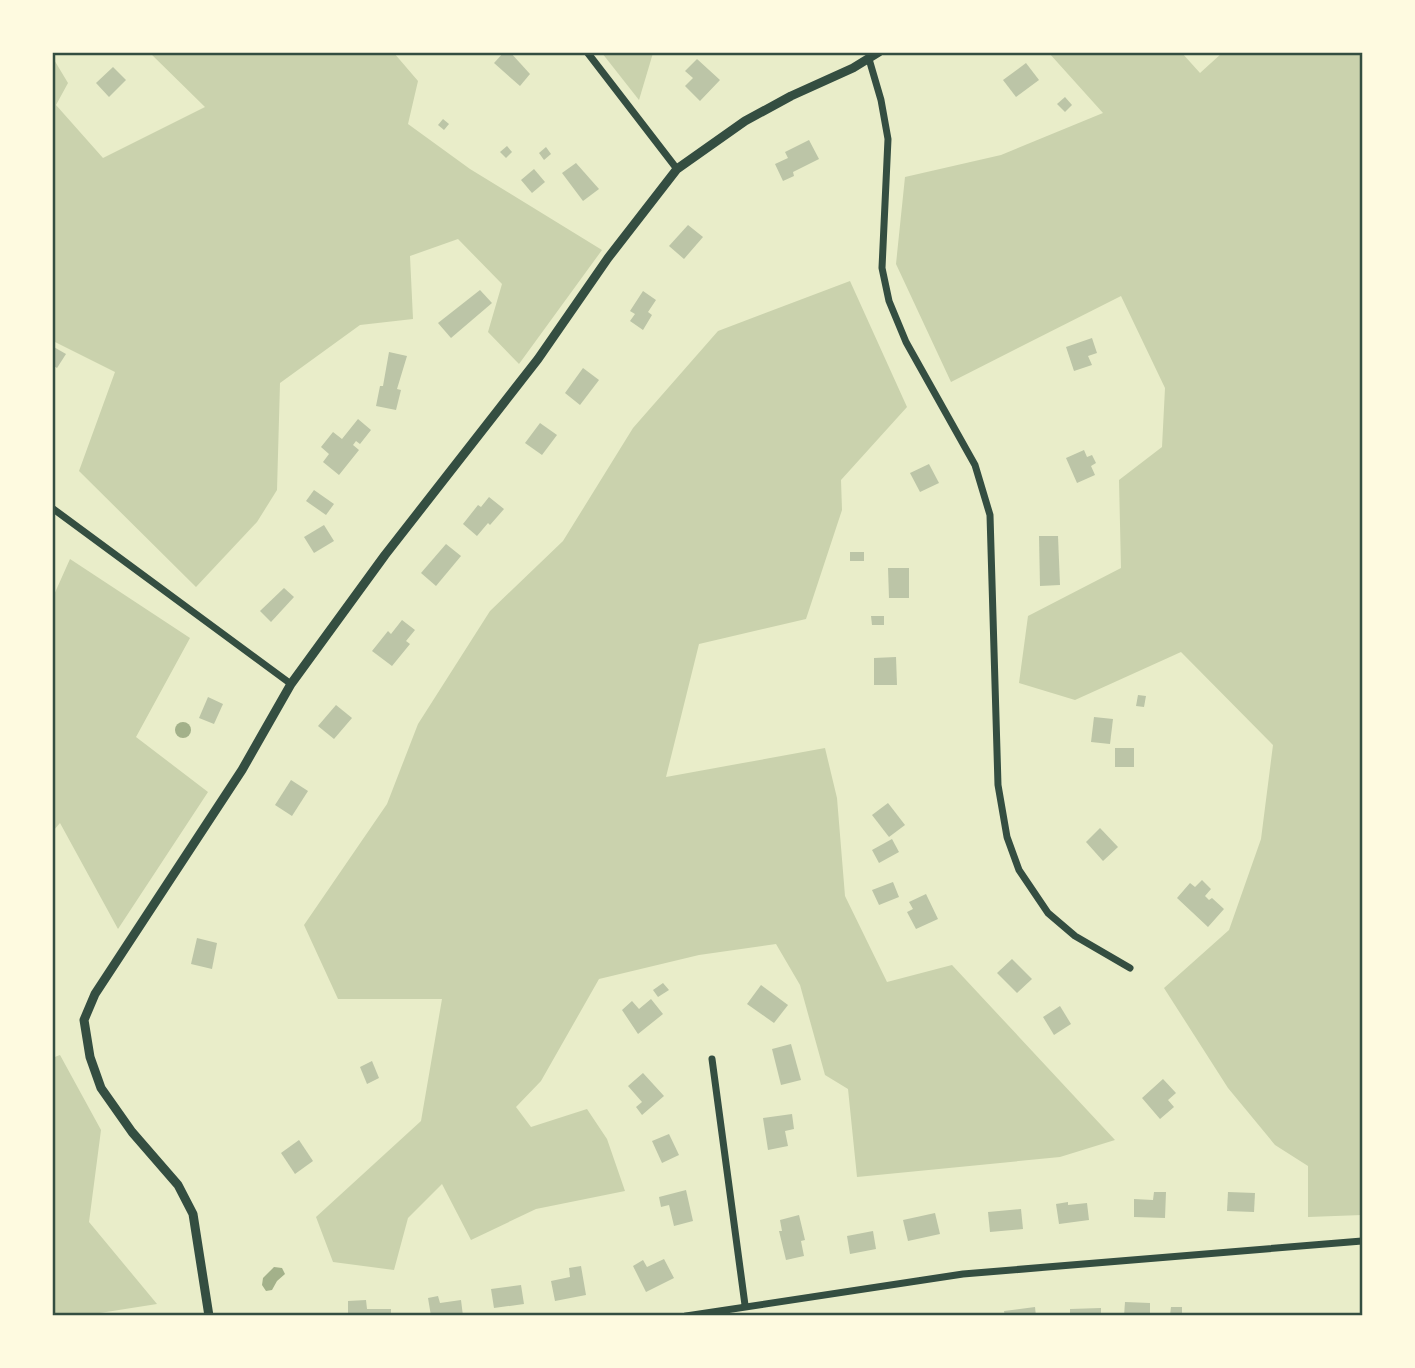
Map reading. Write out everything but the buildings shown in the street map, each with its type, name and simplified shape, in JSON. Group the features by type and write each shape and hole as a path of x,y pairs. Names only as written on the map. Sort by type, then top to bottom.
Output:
{"street":[{"path":"587,52 677,169"},
{"path":"209,1315 189,1206 178,1185 132,1132 101,1088 90,1058 85,1020 103,980 242,770 291,684 385,555 529,370 608,258 677,169 745,121 870,59 879,52"},
{"path":"870,59 888,139 882,268 889,301 906,342 975,465 990,516 998,785 1007,837 1019,870 1048,913 1074,936 1130,968"},
{"path":"52,508 291,684"},
{"path":"712,1059 745,1305"},
{"path":"686,1315 963,1274 1363,1241"}],"shaded area":[{"path":"150,53 394,53 418,81 408,124 470,169 602,250 519,364 488,332 502,284 458,239 410,256 413,319 360,325 280,383 277,490 257,522 196,587 79,471 115,372 53,341 53,58 68,83 56,105 103,158 205,107"},
{"path":"602,53 653,53 639,100"},
{"path":"1049,53 1182,53 1200,73 1222,53 1362,53 1362,1215 1308,1217 1308,1166 1275,1145 1228,1088 1164,988 1229,930 1261,839 1273,745 1181,652 1075,700 1019,683 1028,616 1121,568 1119,480 1162,447 1165,388 1121,296 951,382 896,264 905,177 1001,155 1103,113"},
{"path":"850,281 907,407 841,480 842,510 806,619 699,644 666,777 825,748 837,798 845,896 887,982 952,965 1115,1140 1060,1157 857,1177 848,1089 825,1075 800,985 776,944 699,955 599,979 541,1081 516,1107 531,1127 587,1109 607,1139 625,1191 536,1209 471,1240 442,1184 408,1218 394,1270 333,1262 316,1217 421,1121 442,999 338,999 304,925 387,804 418,724 490,611 563,541 633,428 718,331"},
{"path":"70,559 190,638 136,737 208,792 118,929 60,823 53,831 53,597"},
{"path":"180,722 186,722 191,730 189,736 180,738 175,733 175,727"},
{"path":"60,1055 101,1130 89,1222 157,1304 87,1315 53,1315 52,1058"},
{"path":"274,1267 282,1268 285,1274 272,1290 266,1291 262,1285 263,1278"}]}
